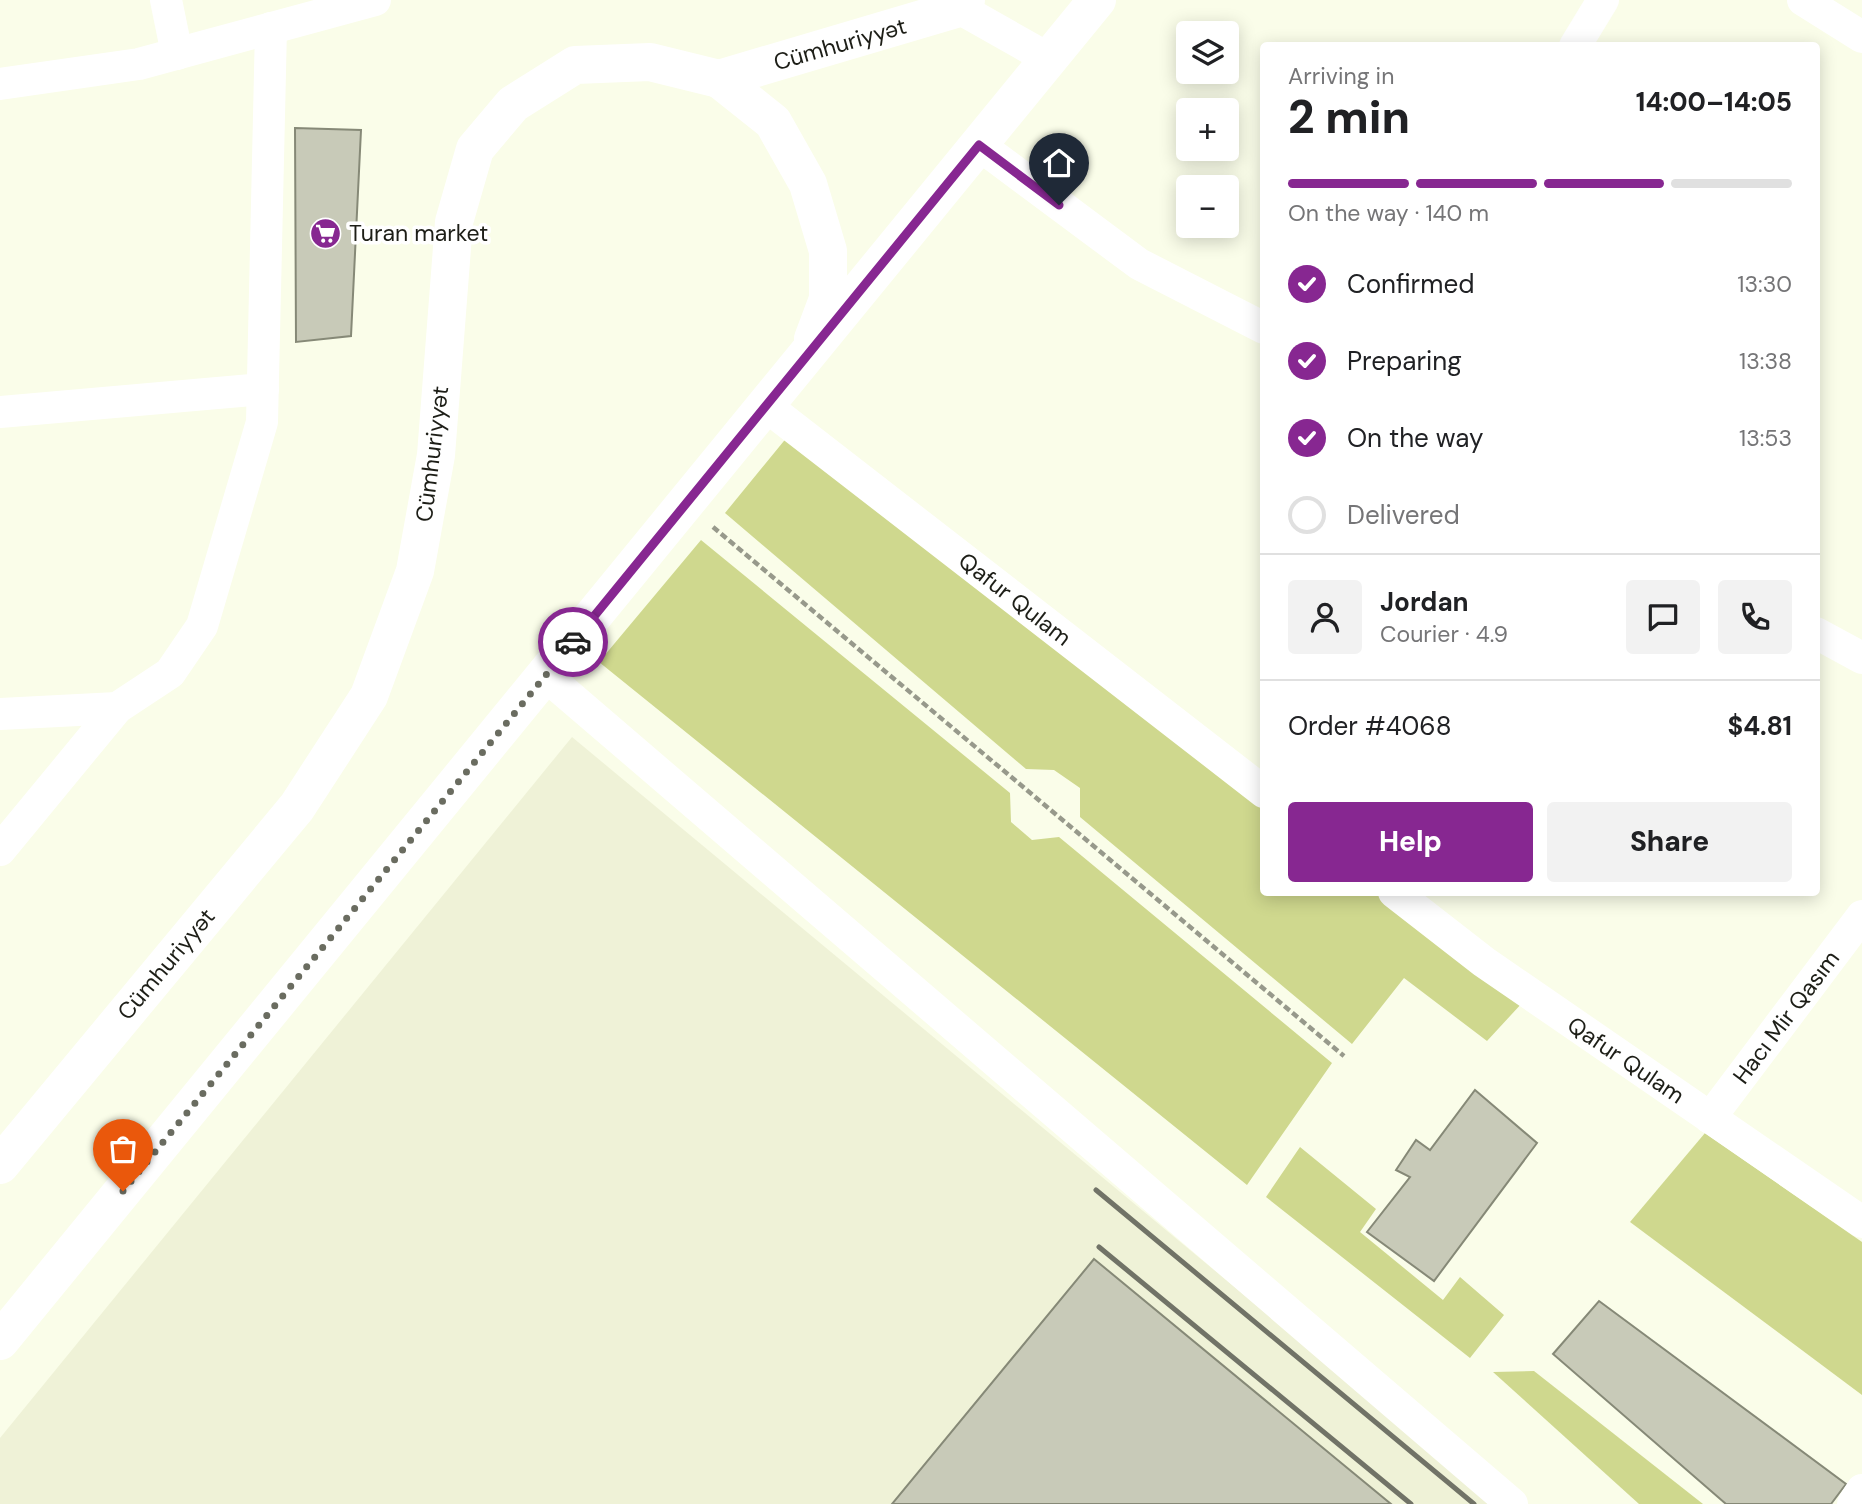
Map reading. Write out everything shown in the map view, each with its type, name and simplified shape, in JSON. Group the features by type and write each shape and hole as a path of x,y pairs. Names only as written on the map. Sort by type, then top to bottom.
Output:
{"main road":[{"path":"0,1341 1097,0"},
{"name":"Cümhuriyyət","path":"0,1165 297,807 369,696 415,571 436,455 454,222 475,149 513,104 575,65 650,62 719,79 952,3"},
{"path":"719,79 773,122 808,184 828,251 828,299 806,357"}],"street":[{"path":"166,0 177,54"},
{"path":"0,84 139,64 375,0"},
{"path":"1577,42 1603,0"},
{"path":"1803,0 1862,37"},
{"path":"952,3 1049,59"},
{"path":"0,850 117,708 170,673 202,626 262,422 271,28"},
{"path":"979,145 1139,264 1260,326"},
{"path":"0,412 263,389"},
{"name":"Qafur Qulam","path":"766,406 1260,789"},
{"path":"1820,635 1862,658"},
{"path":"545,676 1512,1504"},
{"path":"0,714 117,708"},
{"name":"Qafur Qulam","path":"1399,896 1484,962 1862,1222"},
{"name":"Hacı Mir Qasım","path":"1710,1118 1862,916"},
{"path":"1853,1504 1862,1490"}],"path":[{"path":"686,504 1344,1056"}],"shaded area":[{"path":"572,737 1496,1504 0,1504 0,1438"}],"green space":[{"path":"788,436 1260,800 1260,896 1385,896 1523,1002 1487,1041 1404,978 1352,1044 1080,817 1080,788 1054,770 1026,769 725,513"},
{"path":"701,540 1010,793 1011,822 1032,840 1059,837 1332,1063 1247,1185 599,662"},
{"path":"1705,1133 1862,1242 1862,1395 1630,1222"},
{"path":"1300,1147 1376,1209 1360,1232 1443,1300 1460,1277 1504,1315 1470,1358 1266,1197"},
{"path":"1534,1371 1703,1504 1639,1504 1493,1372"}],"building":[{"name":"Turan market","path":"295,128 361,130 351,336 296,342"},
{"path":"1475,1090 1537,1143 1434,1281 1367,1232 1410,1177 1396,1170 1416,1140 1430,1150"},
{"path":"1094,1259 1391,1504 892,1504"},
{"path":"1599,1301 1846,1484 1831,1504 1726,1504 1553,1354"}],"railway":[{"path":"1096,1190 1474,1504"},
{"path":"1099,1247 1411,1504"}],"way so far":[{"path":"123,1191 573,642"}],"place":[{"name":"Turan market","path":"326,233"}],"route":[{"path":"573,642 979,145 1059,205"}]}
